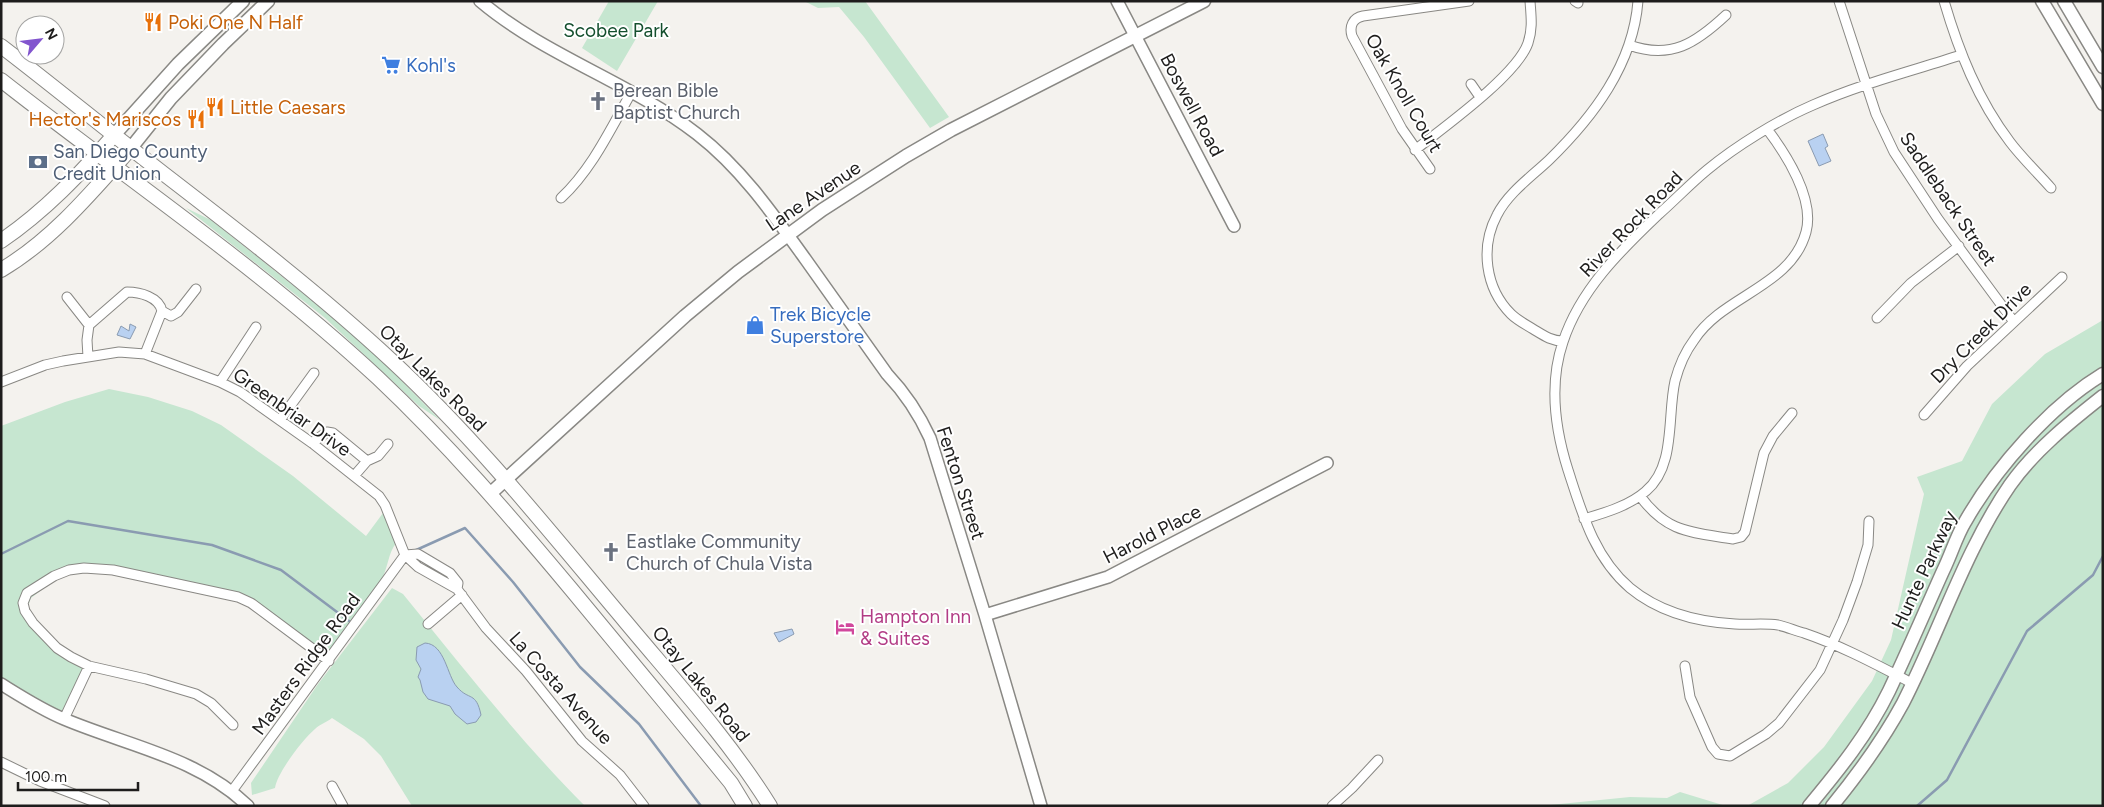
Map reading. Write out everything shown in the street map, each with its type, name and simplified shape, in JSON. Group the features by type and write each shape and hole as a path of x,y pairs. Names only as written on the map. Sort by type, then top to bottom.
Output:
{"main road":[{"path":"1,241 28,222 64,191 178,64 243,1"},
{"path":"1,270 23,258 70,215 131,148 178,91 268,1"},
{"name":"Lane Avenue","path":"491,493 685,316 738,272 822,210 883,170 951,130 1204,1"},
{"path":"2042,1 2103,104"},
{"path":"2064,1 2103,66"},
{"name":"Otay Lakes Road","path":"1,46 268,254 393,362 447,415 507,480 681,689 751,776 770,806"},
{"name":"Otay Lakes Road","path":"1,80 253,271 319,325 432,430 491,493 731,783 745,806"},
{"name":"Hunte Parkway","path":"1809,806 1855,748 1888,692 1964,524 1997,473 2027,439 2064,404 2103,374"},
{"name":"Hunte Parkway","path":"1832,806 1870,759 1912,683 1981,531 2011,484 2076,417 2103,396"}],"street":[{"name":"Fenton Street","path":"480,1 516,28 662,109 720,154 752,186 900,388 930,438 985,615 1040,806"},
{"name":"Boswell Road","path":"1117,1 1234,226"},
{"path":"1453,2 1469,1"},
{"path":"1415,150 1480,97 1514,65 1525,51 1532,28 1530,1"},
{"path":"1563,341 1553,341 1519,320 1502,303 1494,288 1489,272 1487,256 1490,233 1497,214 1507,201 1596,109 1622,65 1637,16 1638,1"},
{"name":"Saddleback Street","path":"1839,1 1866,85 1882,127 1904,170 2014,322"},
{"path":"1944,1 1961,55 1978,93 2002,131 2050,188"},
{"name":"Oak Knoll Court","path":"1430,169 1415,150 1350,30 1354,20 1360,16 1453,2"},
{"path":"1629,45 1656,51 1683,47 1699,38 1726,15"},
{"name":"River Rock Road","path":"1912,683 1833,643 1779,625 1733,624 1690,617 1657,606 1629,587 1614,572 1594,542 1584,519 1562,450 1556,416 1556,380 1563,341 1576,311 1592,286 1640,232 1708,169 1767,129 1812,105 1866,85 1961,55"},
{"path":"1471,84 1480,97"},
{"path":"561,198 590,166 631,93"},
{"path":"1584,519 1623,505 1640,496 1652,486 1662,467 1675,383 1682,361 1696,337 1716,317 1784,269 1795,258 1803,243 1807,230 1808,216 1802,189 1767,129"},
{"path":"1877,318 1911,283 1959,246"},
{"name":"Dry Creek Drive","path":"1924,414 1967,366 2062,277"},
{"path":"162,312 170,316 178,312 196,289"},
{"path":"88,357 87,340 90,325 127,292 136,292 159,302 162,312 145,354"},
{"path":"67,297 90,325"},
{"path":"220,382 256,327"},
{"name":"Greenbriar Drive","path":"1,382 45,365 119,352 145,354 220,382 240,392 280,420 379,496 385,504 405,555"},
{"path":"280,420 314,373"},
{"path":"1640,496 1653,512 1675,528 1733,539 1741,536 1746,532 1764,453 1772,436 1792,414"},
{"path":"312,443 327,432 333,433 367,461"},
{"path":"354,476 367,461 378,456 388,444"},
{"name":"Harold Place","path":"985,615 1108,577 1327,463"},
{"path":"1684,666 1690,697 1712,747 1718,754 1730,756 1766,734 1779,723 1820,670 1851,599 1868,545 1869,521"},
{"name":"La Costa Avenue","path":"405,555 418,567 460,592 486,628 526,671 582,741 620,774 644,806"},
{"name":"Masters Ridge Road","path":"232,791 405,555"},
{"path":"233,725 211,703 196,694 146,679 89,666 58,648 24,611 23,599 27,593 54,576 69,570 84,568 113,570 184,584 238,597 251,604 329,661"},
{"path":"428,624 460,592"},
{"path":"64,719 89,666"},
{"path":"1,684 40,708 64,719 184,763 232,791 248,806"},
{"path":"1332,806 1378,760"},
{"path":"1,762 40,781 105,806"},
{"path":"332,786 343,806"}],"green space":[{"name":"Scobee Park","path":"609,1 658,1 617,71 582,48"},
{"path":"804,1 865,1 949,117 930,128 864,37 839,7 818,8"},
{"path":"186,208 211,220 329,314 386,365 440,420 419,406 325,318"},
{"path":"2103,320 2103,806 1747,806 1788,783 1824,747 1872,681 1891,640 1924,494 1917,477 1962,461 1992,404 2045,354"},
{"path":"109,389 148,397 192,411 221,425 293,476 366,536 383,513 396,543 384,574 357,619 327,655 240,597 91,571 68,574 56,579 31,598 27,609 32,623 87,667 63,724 1,689 1,426 65,402"},
{"path":"392,588 403,594 514,729 585,806 412,806 381,756 364,739 332,718 317,727 298,748 285,765 275,788 252,795 251,783 318,684"},
{"path":"1680,792 1726,806 1540,806 1630,797 1667,798"}],"water":[{"path":"1823,134 1828,146 1825,148 1831,161 1819,166 1808,141"},
{"path":"130,324 136,327 130,339 117,335 121,326 129,331"},
{"path":"792,629 794,634 779,642 774,633"},
{"path":"425,643 432,645 441,654 457,687 477,702 481,715 476,722 467,724 455,714 450,706 428,699 423,692 418,677 421,669 416,660 417,647"}],"waterway":[{"path":"1,554 68,521 212,545 281,570 353,624"},
{"path":"414,551 465,528 513,582 580,667 639,724 701,806"},
{"path":"1917,806 1947,780 2027,631 2093,575 2103,556"}],"place":[{"name":"Poki One N Half","path":"153,22"},
{"name":"Kohl's","path":"391,65"},
{"name":"Berean Bible Baptist Church","path":"598,101"},
{"name":"Little Caesars","path":"215,107"},
{"name":"Hector's Mariscos","path":"196,119"},
{"name":"San Diego County Credit Union","path":"38,162"},
{"name":"Trek Bicycle Superstore","path":"755,325"},
{"name":"Eastlake Community Church of Chula Vista","path":"611,552"},
{"name":"Hampton Inn & Suites","path":"845,627"}]}
